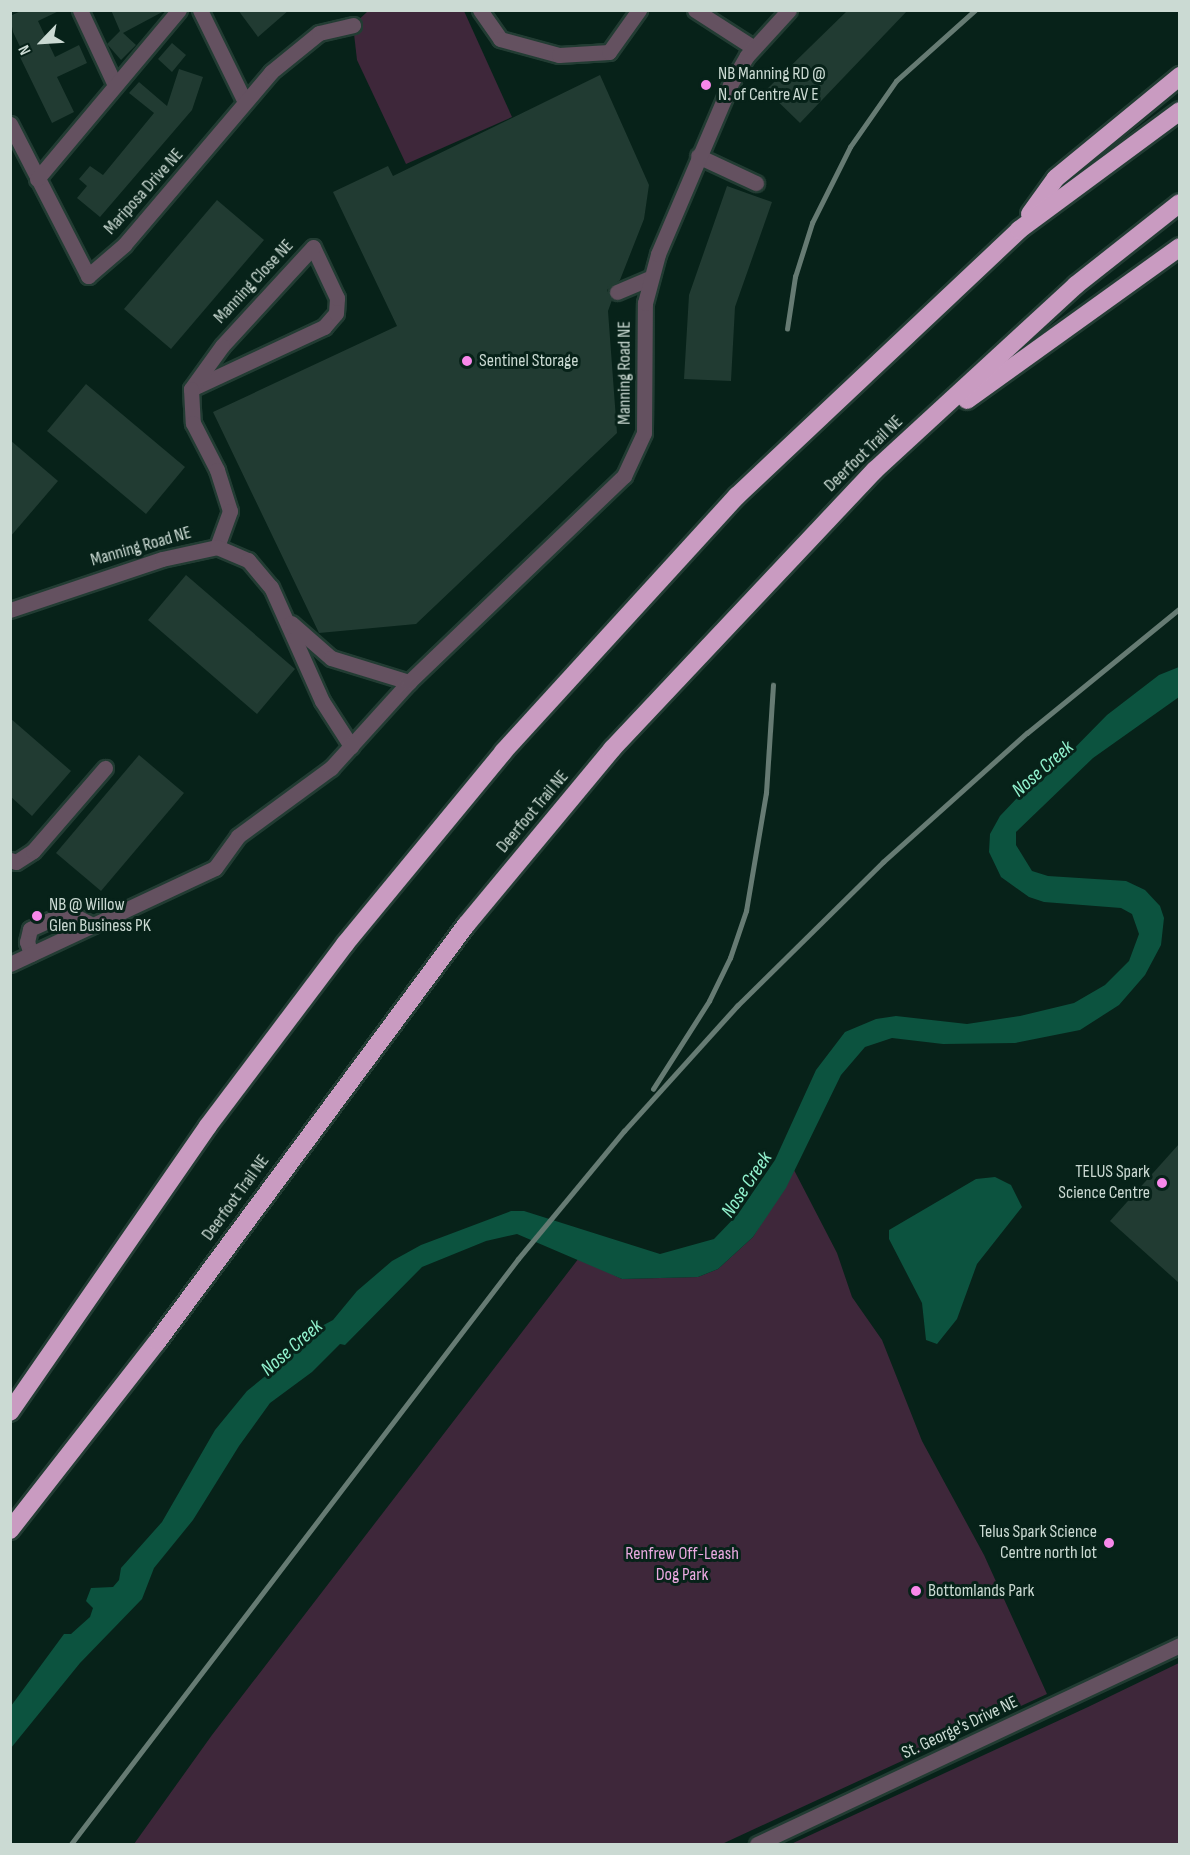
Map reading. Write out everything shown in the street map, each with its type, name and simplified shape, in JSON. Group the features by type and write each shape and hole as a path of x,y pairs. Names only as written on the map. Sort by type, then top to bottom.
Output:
{"highway":[{"path":"1019,230 1056,178 1179,76"},
{"path":"10,1412 208,1126 345,944 503,752 737,496 1019,230 1179,111"},
{"name":"Deerfoot Trail NE","path":"10,1530 157,1342 466,925 612,749 875,470 1076,285 1179,203"},
{"path":"875,470 1026,355 1179,247"}],"street":[{"path":"80,10 115,85"},
{"path":"38,179 179,10"},
{"path":"200,10 244,102"},
{"path":"480,10 500,39 559,55 609,52 639,10"},
{"path":"695,10 754,48"},
{"name":"Manning Road NE","path":"288,620 331,658 409,682 588,514 633,463 646,418 643,348 650,278 698,156 730,84 754,48 784,12"},
{"name":"Mariposa Drive NE","path":"10,124 88,276 124,245 271,72 320,33 353,25"},
{"path":"698,156 756,183"},
{"name":"Manning Close NE","path":"313,247 337,298 336,313 324,327 191,389 222,346 313,247"},
{"path":"617,292 650,278"},
{"path":"191,389 193,423 216,470 230,511 218,547"},
{"name":"Manning Road NE","path":"10,610 162,559 218,547 248,560 271,587 288,620 322,701 351,746"},
{"path":"10,964 215,868 238,836 309,787 351,746 409,682"},
{"path":"10,860 16,862 33,851 105,768"},
{"path":"31,954 27,942 30,929 67,912 93,925"},
{"name":"St. George's Drive NE","path":"757,1845 1179,1645"}],"green space":[{"path":"368,11 464,11 512,117 406,164 357,60 353,25"},
{"name":"Renfrew Off-Leash Dog Park","path":"794,1170 837,1253 852,1297 882,1340 922,1441 984,1555 1047,1694 722,1844 134,1844 212,1735 579,1258 622,1279 698,1277 718,1269 753,1237"},
{"path":"1179,1663 1179,1844 791,1844 1088,1707"}],"shaded area":[{"path":"1179,667 1179,697 1093,758 1016,832 1016,845 1032,871 1048,876 1126,881 1145,890 1160,906 1164,918 1161,945 1145,975 1119,1005 1080,1030 1015,1043 943,1044 892,1038 865,1047 841,1075 786,1188 753,1237 718,1269 698,1277 622,1279 517,1234 486,1241 422,1267 345,1345 340,1344 312,1372 270,1403 239,1446 193,1520 154,1568 142,1599 80,1663 11,1748 11,1706 64,1634 71,1634 90,1617 93,1608 86,1601 91,1588 113,1587 119,1580 121,1568 162,1522 215,1430 247,1391 311,1339 320,1327 333,1320 357,1291 392,1261 421,1245 511,1211 524,1211 660,1254 714,1239 738,1214 775,1160 816,1070 845,1032 876,1019 896,1016 967,1024 1020,1016 1074,1003 1105,985 1129,961 1139,934 1132,914 1121,908 1044,902 1029,897 1001,877 989,852 990,834 1000,816 1019,796 1048,775 1107,715 1159,675"},
{"path":"995,1177 1011,1185 1022,1207 977,1264 957,1319 937,1344 926,1340 922,1303 889,1239 889,1230 976,1179"}],"building":[{"path":"23,10 61,10 38,21 55,57 79,45 87,63 57,77 74,112 52,123 19,55 23,53 13,32 10,16"},
{"path":"111,10 166,10 123,33 136,45 121,60 107,44 120,31"},
{"path":"238,10 289,10 258,37"},
{"path":"848,10 908,10 800,123 766,90"},
{"path":"172,43 186,55 172,72 158,59"},
{"path":"179,69 203,77 192,110 100,217 77,198 87,186 79,179 90,166 103,175 154,113 129,93 139,82 167,106"},
{"name":"Sentinel Storage","path":"600,75 649,185 644,219 620,280 607,290 612,300 608,311 617,433 416,624 319,633 213,412 397,326 333,192 388,166 393,176"},
{"path":"727,186 772,202 735,307 731,381 684,379 689,295"},
{"path":"217,200 264,240 171,349 124,309"},
{"path":"86,384 185,467 146,514 47,431"},
{"path":"10,440 58,481 10,537"},
{"path":"186,575 295,669 257,714 148,620"},
{"path":"10,718 71,771 32,816 10,796"},
{"path":"139,755 184,793 101,891 56,853"},
{"name":"TELUS Spark Science Centre","path":"1179,1144 1179,1283 1110,1221"}],"railway":[{"path":"787,329 795,277 812,223 850,147 896,81 975,10"},
{"path":"71,1844 518,1259 624,1131 737,1006 883,862 1027,733 1180,608"},
{"path":"653,1089 709,1001 730,958 746,911 766,793 773,685"}],"place":[{"name":"NB Manning RD @ N. of Centre AV E","path":"706,85"},
{"name":"Sentinel Storage","path":"467,361"},
{"name":"NB @ Willow Glen Business PK","path":"37,916"},
{"name":"TELUS Spark Science Centre","path":"1162,1183"},
{"name":"Telus Spark Science Centre north lot","path":"1109,1543"},
{"name":"Bottomlands Park","path":"916,1591"}],"water label":[{"name":"Nose Creek","path":"1043,769"},
{"name":"Nose Creek","path":"747,1185"},
{"name":"Nose Creek","path":"292,1348"}]}
